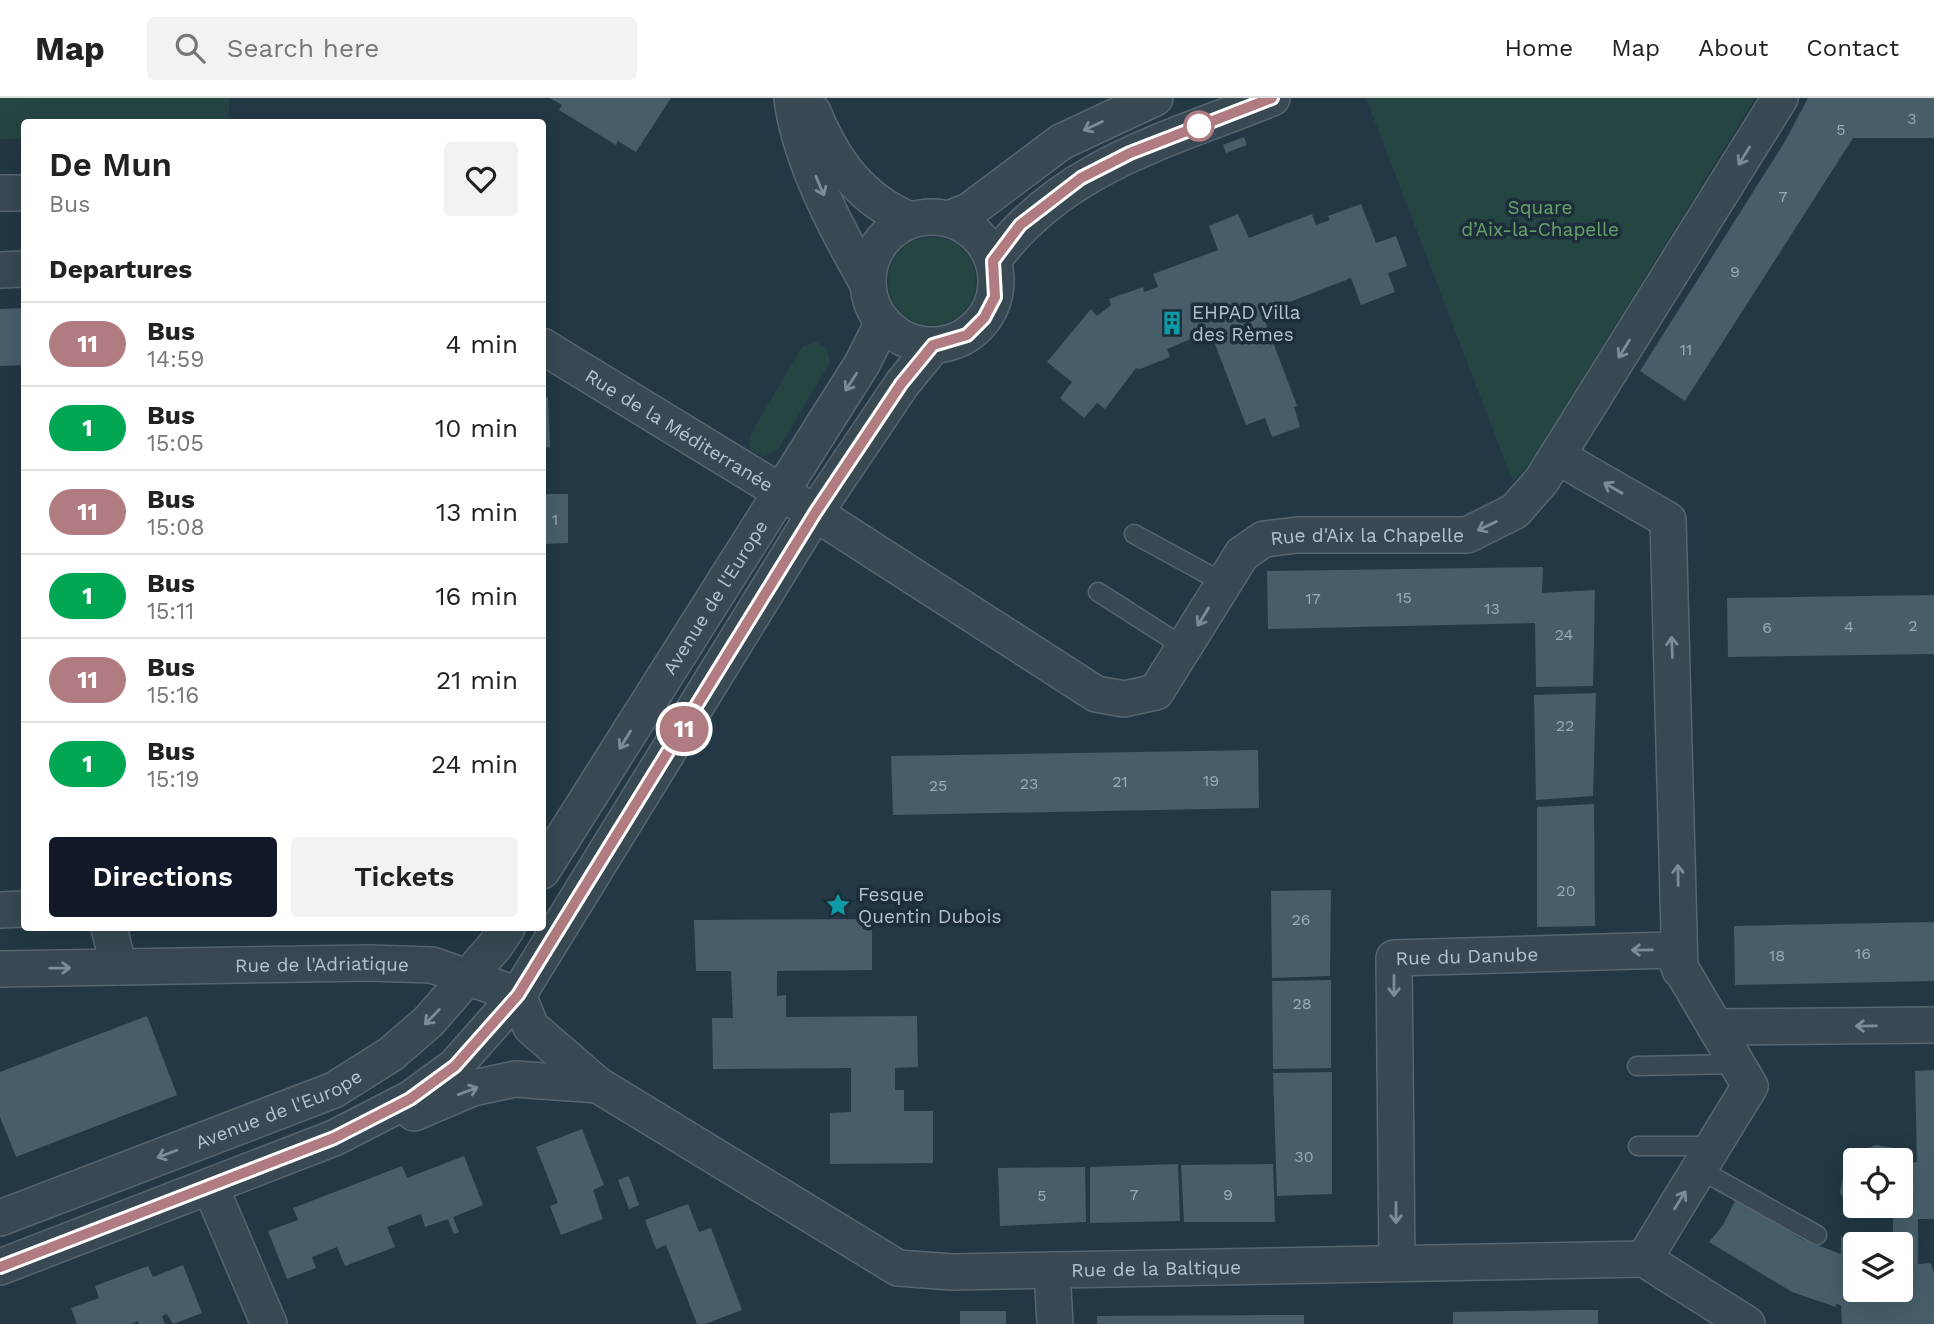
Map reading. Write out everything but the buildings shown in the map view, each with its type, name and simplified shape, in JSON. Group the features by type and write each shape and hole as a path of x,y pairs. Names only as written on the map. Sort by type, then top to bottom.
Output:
{"street":[{"path":"792,98 794,115 809,161 841,236 868,284 875,310 883,322 905,339 933,345 967,335 984,318 995,297 993,261 981,239 949,219"},
{"path":"804,98 828,148 852,180 874,202 910,220"},
{"path":"868,284 870,264 879,246 892,231 910,220 925,217 949,219 969,211 1061,142 1155,98"},
{"path":"993,261 1020,225 1081,178 1130,153 1272,98"},
{"name":"Rue d'Aix la Chapelle","path":"815,513 1096,694 1124,699 1156,692 1242,554 1264,539 1297,535 1468,535 1515,511 1542,481 1780,98"},
{"path":"0,193 21,192"},
{"path":"0,270 21,269"},
{"name":"Avenue de l'Europe","path":"546,865 862,364 883,322"},
{"path":"0,1267 334,1138 410,1099 455,1066 518,995 815,513 901,384 933,345"},
{"name":"Rue de la Méditerranée","path":"546,348 815,513"},
{"path":"1557,456 1668,520 1679,956"},
{"path":"0,910 21,909"},
{"path":"110,931 119,967"},
{"name":"Avenue de l'Europe","path":"0,1218 334,1090 391,1054 428,1022 504,931"},
{"name":"Rue du Danube","path":"1397,1263 1394,958 1670,950 1679,956 1715,1027 1750,1086 1644,1259"},
{"name":"Rue de l'Adriatique","path":"0,969 423,964 518,995"},
{"name":"Rue de la Baltique","path":"518,995 531,1027 598,1085 898,1268 952,1272 1644,1259"},
{"path":"1715,1027 1934,1025"},
{"name":"Rue de la Baltique","path":"334,1138 410,1114 472,1088 515,1079 598,1085"},
{"path":"210,1186 269,1324"},
{"path":"1644,1259 1747,1324"},
{"path":"1052,1270 1055,1324"}],"lane":[{"path":"1134,534 1224,583"},
{"path":"1098,592 1184,647"},
{"path":"1637,1066 1737,1064"},
{"path":"1638,1146 1706,1157 1817,1235"}],"green space":[{"path":"0,98 229,98 229,119 21,119 21,139 0,139"},
{"name":"Square d’Aix-la-Chapelle","path":"1366,98 1755,98 1531,462 1513,482"},
{"path":"932,237 949,241 963,250 972,264 976,281 972,298 963,312 949,321 932,325 915,321 901,312 892,298 888,281 892,264 901,250 915,241"},
{"path":"816,342 827,348 830,362 779,448 764,457 750,450 750,435 802,347"}],"bus line":[{"name":"11","path":"0,1267 334,1138 410,1099 455,1066 518,995 815,513 901,384 933,345 956,341 976,328 984,318 995,297 996,273 993,261 1020,225 1081,178 1130,153 1272,98"}],"place":[{"name":"EHPAD Villa des Rèmes","path":"1172,323"},
{"name":"Fesque Quentin Dubois","path":"838,905"}]}
